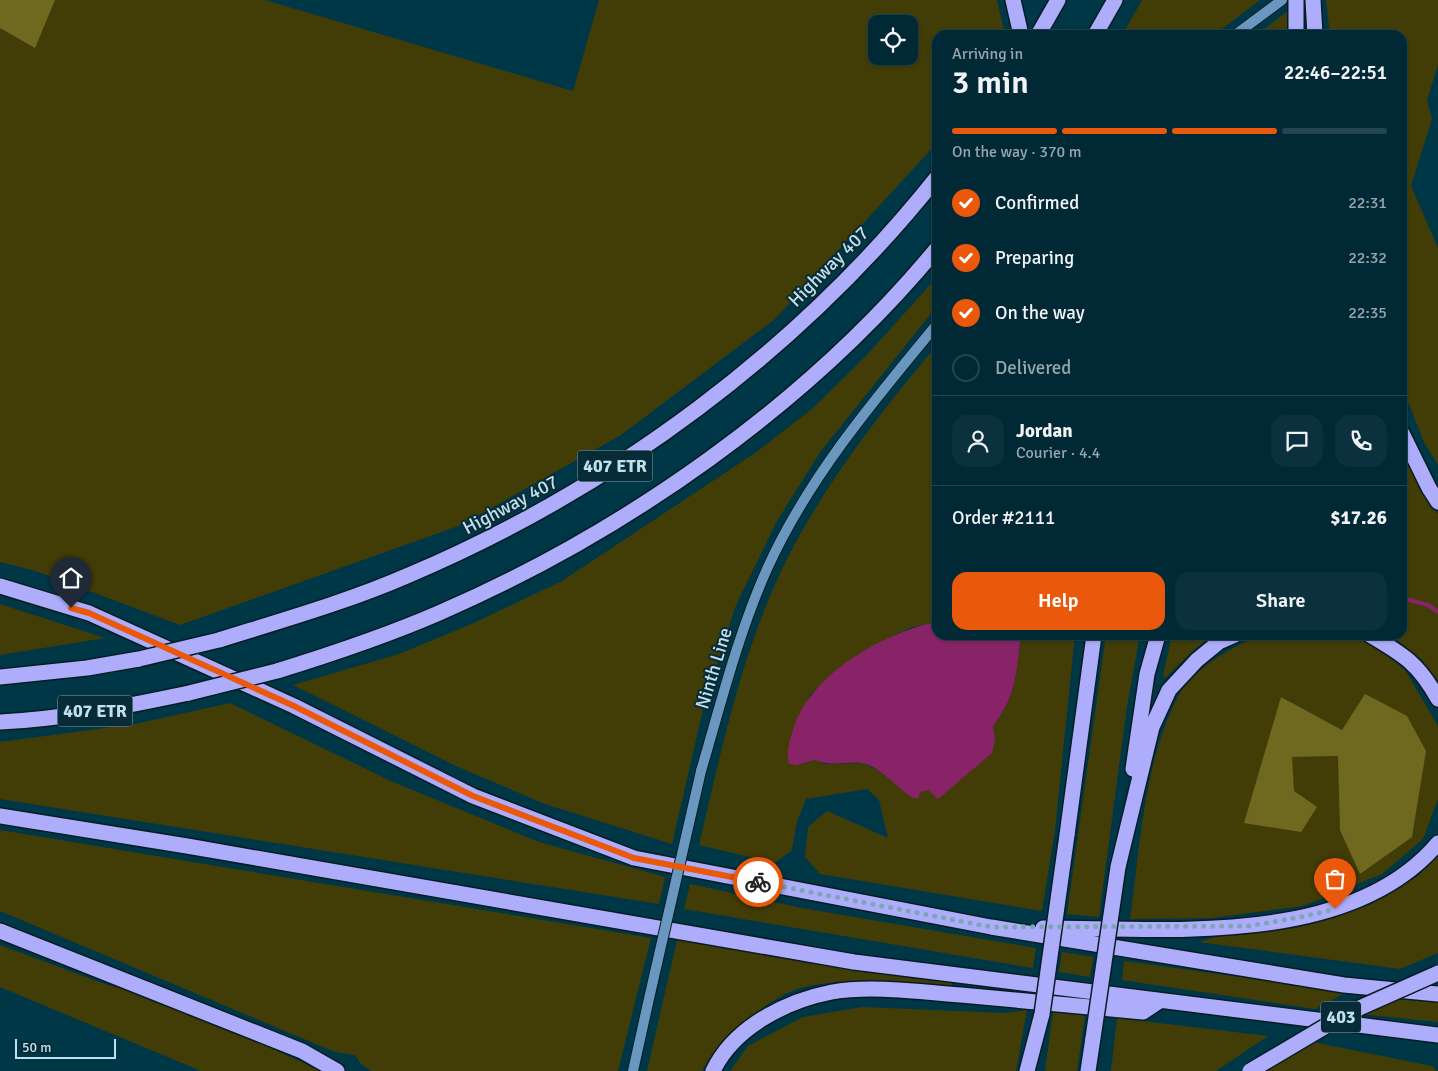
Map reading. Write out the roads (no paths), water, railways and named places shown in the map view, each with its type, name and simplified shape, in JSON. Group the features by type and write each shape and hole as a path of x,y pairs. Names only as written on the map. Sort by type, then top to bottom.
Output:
{"highway":[{"path":"1014,0 1020,30"},
{"path":"1041,30 1058,0"},
{"path":"1098,30 1115,0"},
{"path":"1296,0 1296,30"},
{"path":"1313,0 1315,30"},
{"name":"Highway 407","path":"0,677 87,668 139,659 219,640 333,605 408,576 483,542 572,494 656,439 742,375 856,270 932,183"},
{"name":"407 ETR","path":"0,722 38,720 190,693 277,671 344,650 439,613 528,570 628,514 704,462 783,400 853,338 932,253"},
{"path":"1407,443 1438,502"},
{"path":"0,586 89,613 294,706 473,796 634,858 991,927 1344,985 1438,994"},
{"path":"1031,1067 1042,1014 1093,640"},
{"path":"1088,1071 1147,674 1157,640"},
{"path":"1118,867 1152,727 1169,690 1197,660 1223,640"},
{"path":"1379,640 1405,655 1426,677 1438,699"},
{"path":"0,816 187,846 854,962 1158,1002 1438,1035"},
{"path":"991,927 1249,926 1306,916 1349,905 1384,889 1410,870 1438,843"},
{"path":"0,931 302,1051 337,1071"},
{"name":"403","path":"1250,1071 1348,1013 1438,974"},
{"path":"713,1071 719,1058 741,1035 767,1016 796,1002 833,992 895,989 1143,1012 1158,1002"}],"main road":[{"path":"1242,30 1282,0"},
{"name":"Ninth Line","path":"633,1071 701,771 737,642 768,568 797,514 843,442 932,331"}],"waterway":[{"path":"1407,599 1428,605 1438,612"}]}
